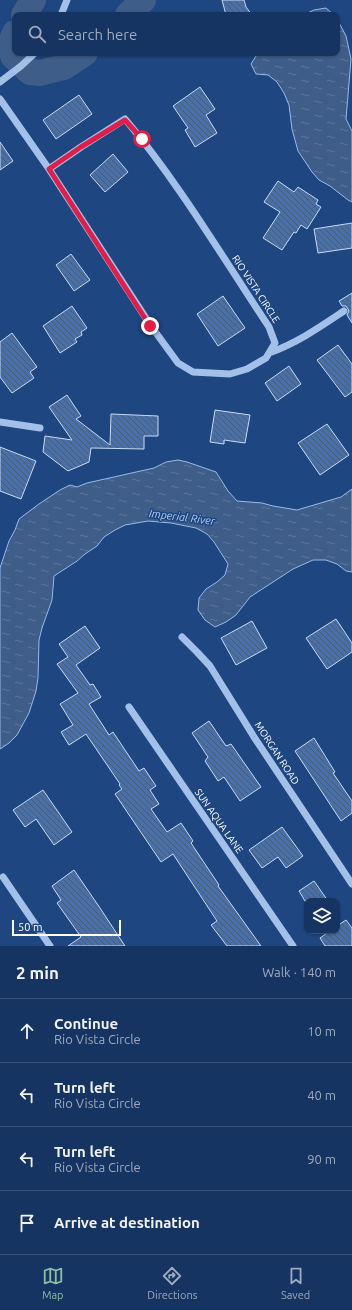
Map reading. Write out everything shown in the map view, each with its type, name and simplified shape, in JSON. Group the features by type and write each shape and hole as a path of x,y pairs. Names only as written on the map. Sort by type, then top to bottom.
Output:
{"street":[{"path":"62,12 67,0"},
{"path":"3,80 22,66 32,56"},
{"path":"0,99 49,169 150,326 178,363 193,372 230,374 247,370 266,358 269,353 286,347 299,340 344,312"},
{"name":"RIO VISTA CIRCLE","path":"49,169 125,120 142,139 269,327 275,342 269,353"},
{"path":"0,422 40,428"},
{"name":"MORGAN ROAD","path":"182,637 210,666 254,738 352,884"},
{"name":"SUN AQUA LANE","path":"129,707 293,946"},
{"path":"3,877 50,946"}],"water":[{"path":"326,8 331,12 310,12"},
{"path":"340,25 346,36 351,59 346,119 352,131 352,202 319,180 312,172 298,151 292,129 289,105 284,93 277,82 268,75 256,74 251,64 256,56 340,56"},
{"name":"Imperial River","path":"178,460 216,472 228,491 237,501 262,503 297,510 341,497 352,489 352,572 346,571 337,564 326,560 313,560 293,569 250,597 236,615 215,627 205,620 198,610 199,598 206,589 225,575 228,564 207,534 196,528 171,523 148,521 125,525 115,530 104,537 97,546 54,576 52,600 39,640 38,678 36,691 29,713 17,735 0,749 0,568 9,541 19,519 60,490 70,485 77,487 87,483 154,468 166,462"}],"building":[{"path":"222,0 244,0 246,7 250,12 225,12"},
{"path":"200,87 215,109 206,115 217,133 195,147 185,130 188,128 173,106"},
{"path":"79,95 92,114 56,139 43,120"},
{"path":"0,142 13,161 0,170"},
{"path":"113,154 128,172 105,192 90,175"},
{"path":"278,181 294,192 298,187 318,200 316,204 321,207 307,229 301,225 296,233 294,232 282,250 263,238 280,212 264,202"},
{"path":"352,223 352,248 318,253 314,229"},
{"path":"71,254 90,280 74,291 56,265"},
{"path":"352,293 352,323 347,315 349,311 348,309 346,306 342,306 339,301"},
{"path":"223,296 245,328 218,346 197,314"},
{"path":"72,306 87,328 81,332 82,335 75,339 77,342 60,353 43,326"},
{"path":"12,333 37,367 30,372 34,378 12,393 0,377 0,342"},
{"path":"338,345 352,364 352,392 345,397 317,360"},
{"path":"289,366 301,384 277,401 265,383"},
{"path":"67,395 81,416 76,419 110,445 111,414 158,416 158,436 144,436 144,449 91,448 89,462 68,471 43,452 45,436 72,440 49,407"},
{"path":"215,410 250,415 245,443 224,440 224,444 210,442"},
{"path":"327,424 349,455 320,475 298,443"},
{"path":"0,447 36,461 21,499 0,491"},
{"path":"336,619 352,643 352,652 327,669 306,638"},
{"path":"252,621 267,648 236,665 221,638"},
{"path":"85,626 100,648 76,665 90,685 93,684 101,697 89,704 109,735 113,732 139,771 144,768 156,786 150,790 159,804 151,809 167,832 181,823 193,841 191,843 219,885 218,886 261,946 227,946 211,925 217,921 173,854 161,862 115,794 122,789 119,785 120,784 86,734 69,745 61,732 73,725 60,704 78,693 57,664 68,657 59,644"},
{"path":"209,721 226,746 231,744 261,787 240,801 224,777 218,781 205,761 208,757 192,733"},
{"path":"314,738 335,772 333,773 352,801 352,813 341,821 295,751"},
{"path":"43,790 72,832 54,845 36,819 25,827 13,810"},
{"path":"282,827 303,856 286,868 278,857 262,868 249,850"},
{"path":"74,870 125,946 68,946 81,937 57,903 61,900 52,886"},
{"path":"314,881 326,898 304,898 304,899 299,891"},
{"path":"346,920 352,928 352,946 325,946 320,938 326,934 340,934 340,924"}],"waterway":[{"path":"26,12 33,0"},
{"path":"131,12 143,0"},
{"path":"12,40 12,49"},
{"path":"13,56 30,72 40,73 64,67 80,56"}],"route":[{"path":"142,139 125,120 49,169 150,326"}]}
